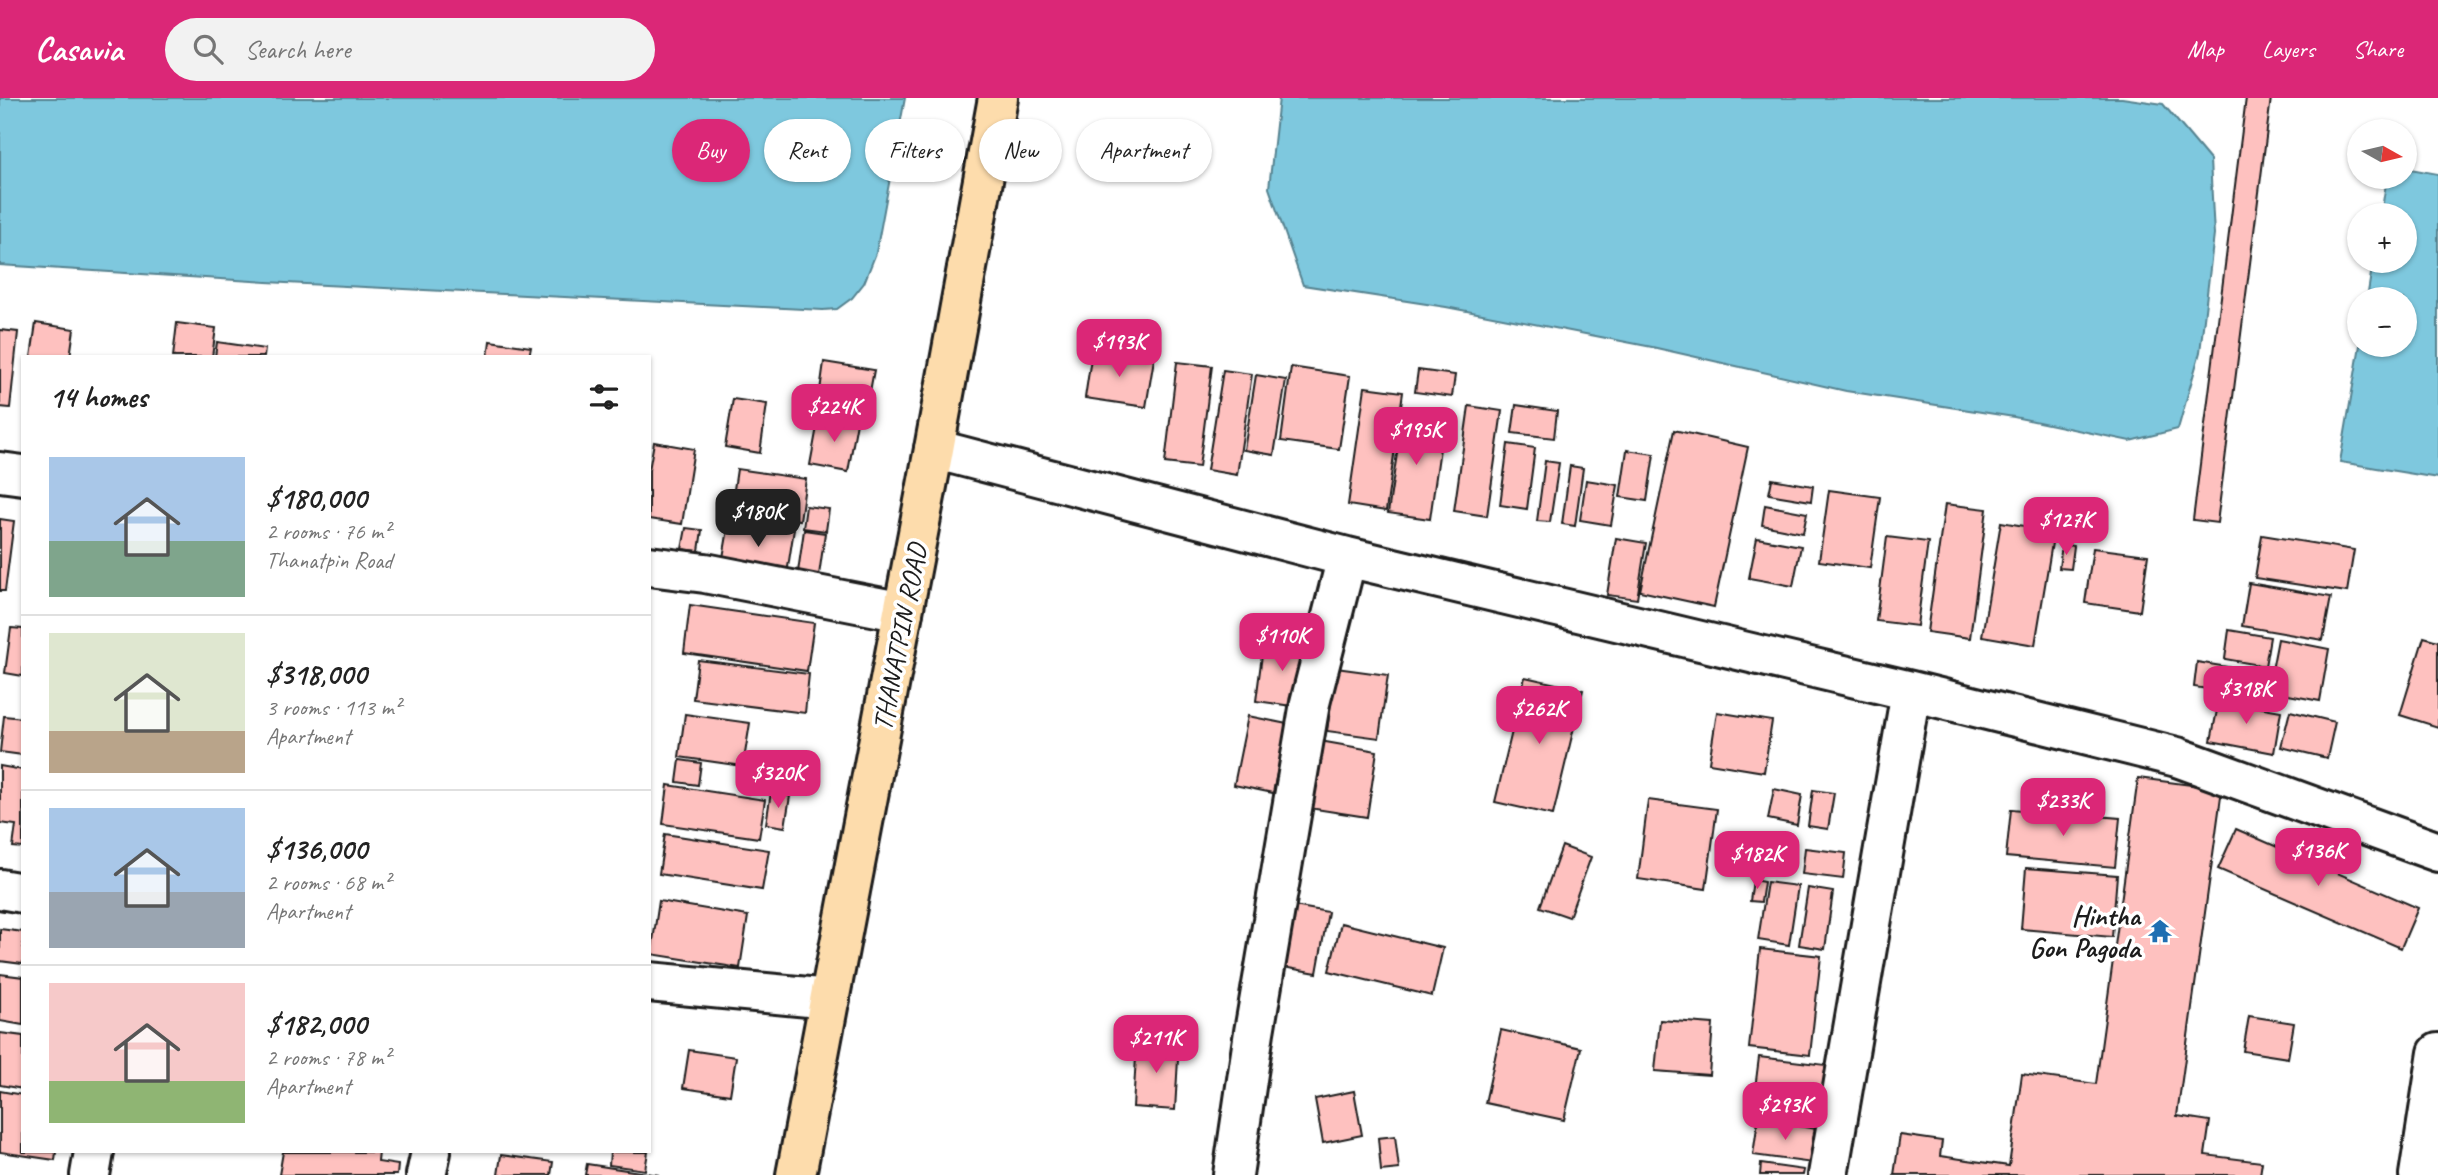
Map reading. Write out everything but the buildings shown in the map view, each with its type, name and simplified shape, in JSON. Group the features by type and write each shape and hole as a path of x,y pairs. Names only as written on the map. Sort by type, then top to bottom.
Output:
{"main road":[{"name":"THANATPIN ROAD","path":"796,1175 904,612 998,98"}],"street":[{"path":"934,449 1347,557 1911,691 2186,760 2438,852"},
{"path":"0,472 21,475"},
{"path":"1233,1175 1254,1032 1310,704 1347,557"},
{"path":"651,566 705,573 904,612"},
{"path":"1828,1175 1911,691"},
{"path":"0,889 21,892"},
{"path":"651,982 830,999"},
{"path":"2419,1175 2438,1052"},
{"path":"90,1175 94,1153"},
{"path":"426,1175 431,1153"}],"water":[{"path":"0,98 905,98 901,119 865,119 865,182 889,182 876,253 864,283 852,298 837,309 266,282 0,265"},
{"path":"1279,98 2122,98 2163,104 2210,160 2214,235 2200,352 2178,429 2130,441 2014,417 1846,391 1652,347 1446,307 1303,285 1269,188"},
{"path":"2417,170 2438,174 2438,478 2340,462 2358,357 2417,357 2417,287 2369,287 2371,273 2417,273 2417,203 2383,203 2385,189 2417,189"}],"place":[{"name":"Hintha Gon Pagoda","path":"2160,931"}]}
